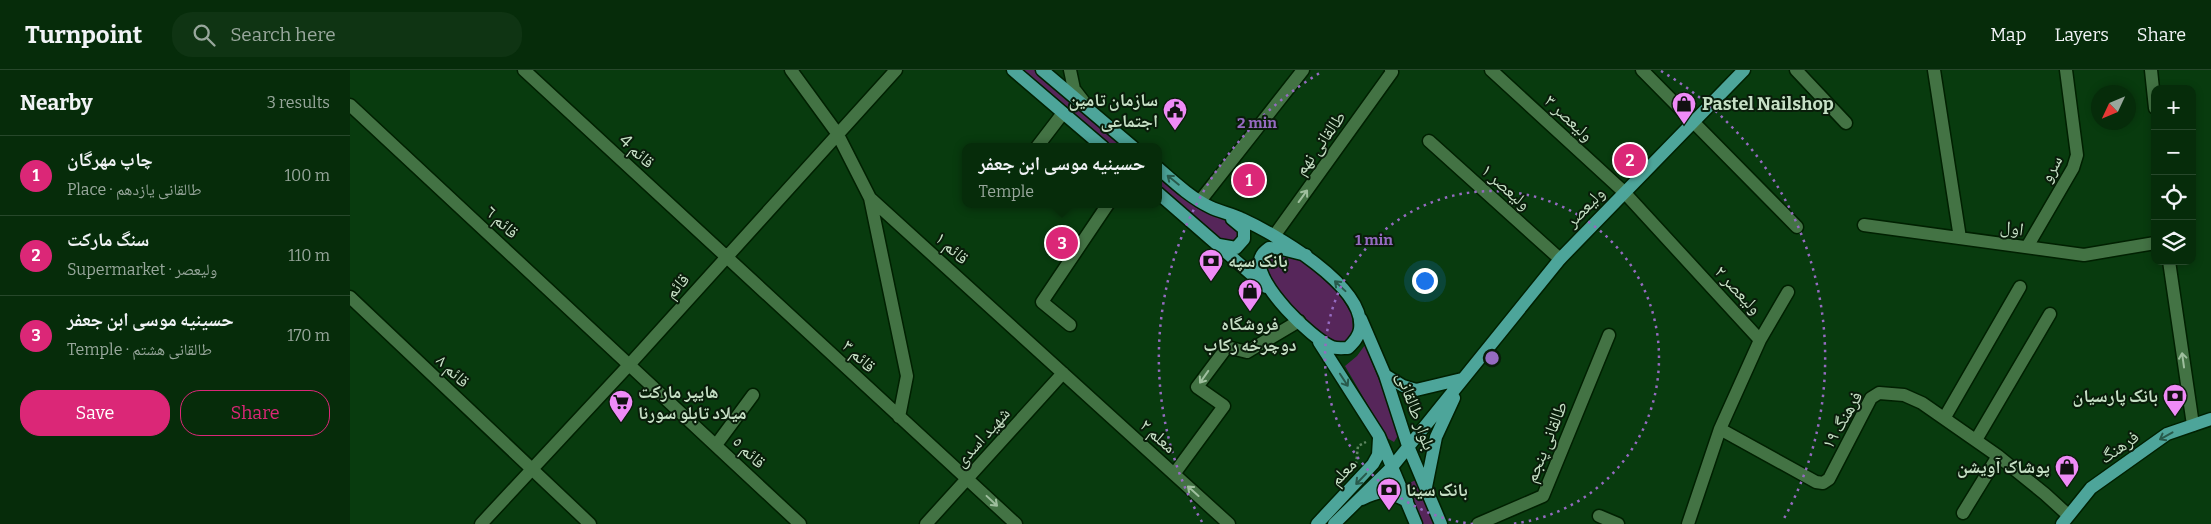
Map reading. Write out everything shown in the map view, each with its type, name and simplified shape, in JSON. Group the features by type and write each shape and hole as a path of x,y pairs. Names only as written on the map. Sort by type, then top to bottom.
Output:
{"main road":[{"path":"1013,70 1098,143"},
{"path":"1042,70 1128,143"},
{"name":"ولیعصر","path":"1408,446 1560,259 1744,70"},
{"path":"1162,171 1210,207 1241,218 1306,255"},
{"path":"1162,196 1271,292 1317,339 1379,436 1416,524"},
{"path":"1219,245 1236,248 1244,239 1244,229 1225,213"},
{"path":"1271,292 1262,273 1259,261 1263,253 1269,248 1306,255"},
{"name":"بلوار طالقانی","path":"1306,255 1349,295 1357,310 1385,376 1408,446 1441,524"},
{"path":"1317,339 1334,348 1348,348 1355,340 1360,328 1357,310"},
{"path":"1385,376 1403,386 1416,390 1462,380"},
{"path":"1426,487 1436,437 1462,380"},
{"name":"فرهنگ","path":"2065,519 2091,488 2167,434 2211,419"},
{"name":"معلم","path":"1317,524 1373,464 1378,456 1379,436"},
{"name":"معلم","path":"1334,524 1392,467 1408,446"},
{"path":"1353,504 1373,494 1387,492 1407,501"}],"street":[{"name":"قائم 4","path":"524,70 727,257"},
{"name":"قائم ١","path":"791,70 837,133 870,198 1063,373"},
{"name":"قائم","path":"481,524 629,365 896,70"},
{"path":"1070,70 1074,89 1091,112"},
{"path":"1200,201 1303,70"},
{"name":"طالقانی نهم","path":"1274,236 1392,72 1390,70"},
{"name":"ولیعصر ٣","path":"1491,70 1624,192"},
{"path":"1642,70 1798,227"},
{"path":"1796,70 1846,123"},
{"path":"1934,70 1960,238"},
{"name":"سرو","path":"2027,247 2073,168 2077,156 2066,70"},
{"path":"2152,70 2153,85"},
{"name":"قائم ٦","path":"350,106 629,365"},
{"path":"1040,143 1063,113"},
{"name":"ولیعصر ١","path":"1430,142 1560,259"},
{"name":"ولیعصر ٢","path":"1624,192 1760,340 1720,429 1688,524"},
{"path":"870,198 907,376 899,417"},
{"path":"1070,325 1042,302 1105,208"},
{"name":"اول","path":"1864,225 2084,255 2151,245"},
{"name":"قائم ٣","path":"727,257 1016,524"},
{"path":"2170,265 2193,425"},
{"path":"1945,417 2020,287"},
{"path":"1760,340 1788,292"},
{"name":"قائم ٨","path":"350,297 590,524"},
{"path":"1976,440 2050,314"},
{"path":"1174,474 1224,406 1197,387 1227,347 1247,352 1299,321"},
{"name":"طالقانی پنجم","path":"1478,524 1543,496 1609,335"},
{"name":"قائم ٥","path":"629,365 800,524"},
{"name":"معلم ٢","path":"1063,373 1229,524"},
{"name":"شهید اسدی","path":"926,524 1063,373"},
{"name":"فرهنگ ۱۹","path":"1720,429 1816,482 1823,483 1829,479 1871,398 1879,393 1904,395 1945,417 1998,456 2045,494 2065,519"},
{"path":"716,445 753,395"},
{"path":"1962,513 1998,456"},
{"path":"1599,516 1618,524"}],"shaded area":[{"path":"1018,70 1037,70 1122,143 1102,143"},
{"path":"1162,175 1213,208 1224,217 1239,235 1232,242 1221,241 1162,192"},
{"path":"1273,254 1302,259 1340,295 1352,315 1353,332 1346,342 1333,342 1321,335 1275,287 1266,265"},
{"path":"1365,345 1398,428 1399,434 1394,442 1387,438 1345,366 1357,356"},
{"path":"1420,478 1438,524 1419,524 1403,486"}],"place":[{"name":"Pastel Nailshop","path":"1684,125"},
{"name":"سازمان تامین اجتماعی","path":"1175,131"},
{"name":"سنگ مارکت","path":"1630,160"},
{"name":"چاپ مهرگان","path":"1249,180"},
{"name":"حسینیه موسی ابن جعفر","path":"1062,243"},
{"name":"بانک سپه","path":"1211,282"},
{"name":"فروشگاه دوچرخه رکاب","path":"1250,312"},
{"name":"بانک پارسیان","path":"2175,417"},
{"name":"هایپر مارکت میلاد تابلو سورنا","path":"621,423"},
{"name":"پوشاک آویشن","path":"2067,488"},
{"name":"بانک سینا","path":"1389,511"}]}
